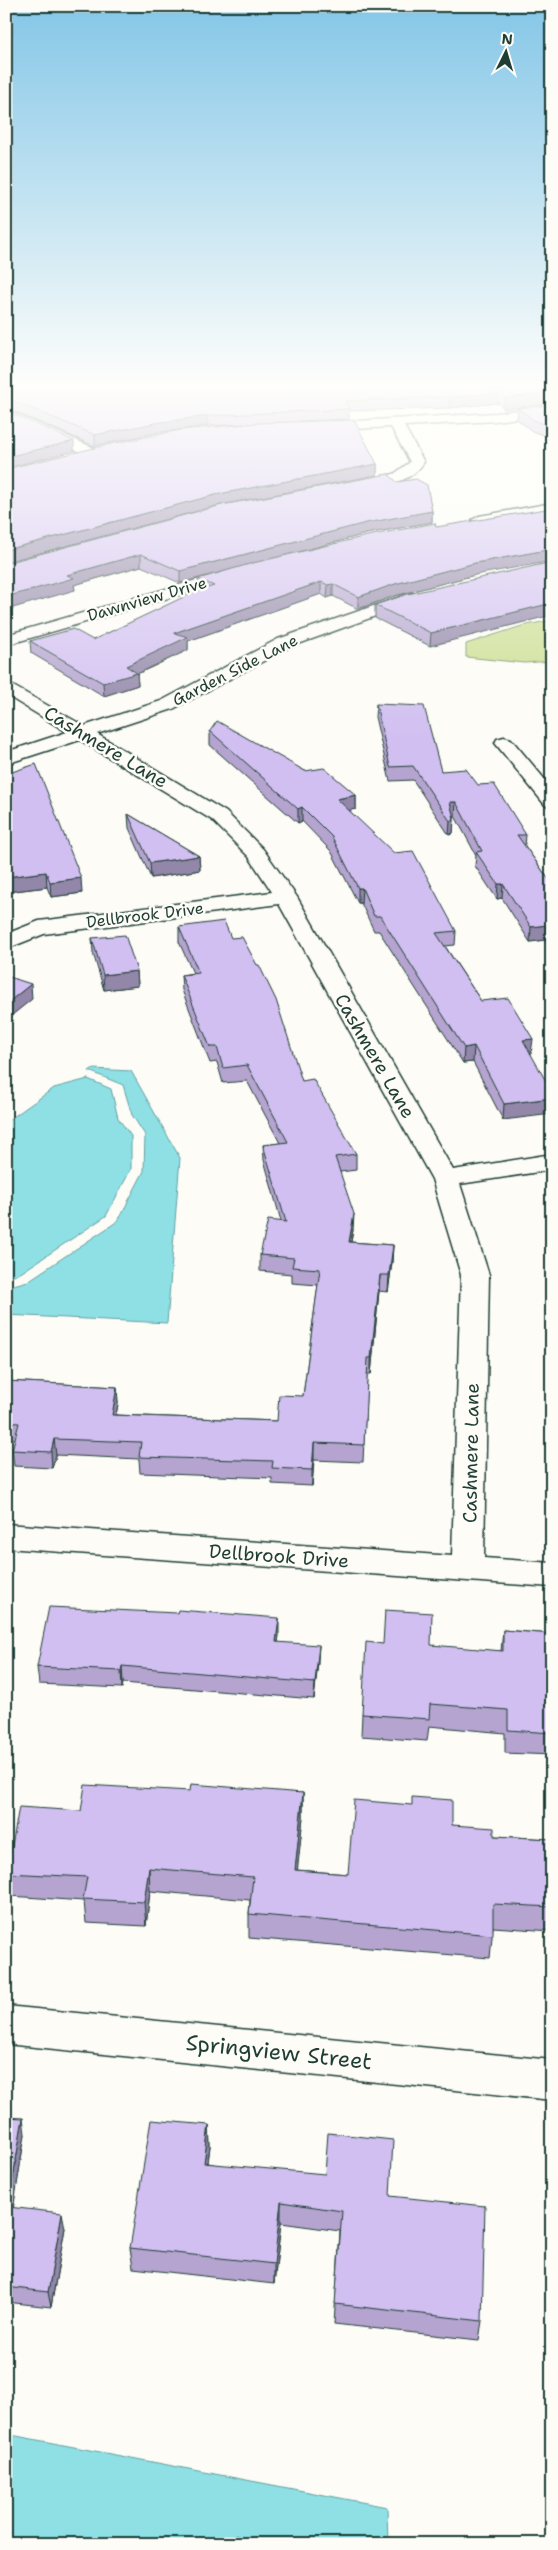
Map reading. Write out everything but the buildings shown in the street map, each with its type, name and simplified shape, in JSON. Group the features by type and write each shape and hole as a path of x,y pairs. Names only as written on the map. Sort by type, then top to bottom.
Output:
{"street":[{"path":"464,523 552,507"},
{"name":"Dawnview Drive","path":"6,640 248,570"},
{"name":"Garden Side Lane","path":"6,758 167,705 284,642 401,601 429,594"},
{"name":"Cashmere Lane","path":"6,687 83,732 218,816 256,852 286,897 445,1179 475,1275 468,1569"},
{"path":"504,743 545,784 552,801"},
{"name":"Dellbrook Drive","path":"6,942 39,928 286,897"},
{"path":"445,1179 552,1162"},
{"name":"Dellbrook Drive","path":"6,1536 552,1575"},
{"name":"Springview Street","path":"6,2025 552,2080"}],"green space":[{"path":"552,620 552,661 524,663 466,657 466,644 522,626"}],"water":[{"path":"92,1069 131,1071 180,1158 167,1323 6,1315 6,1287 28,1281 118,1221 144,1171 145,1135 132,1115 123,1085 89,1071"},
{"path":"88,1079 111,1089 118,1118 131,1136 131,1169 106,1216 19,1274 6,1276 6,1122 54,1088"},
{"path":"6,2434 387,2507 388,2544 247,2544 237,2535 163,2544 6,2544"}]}
